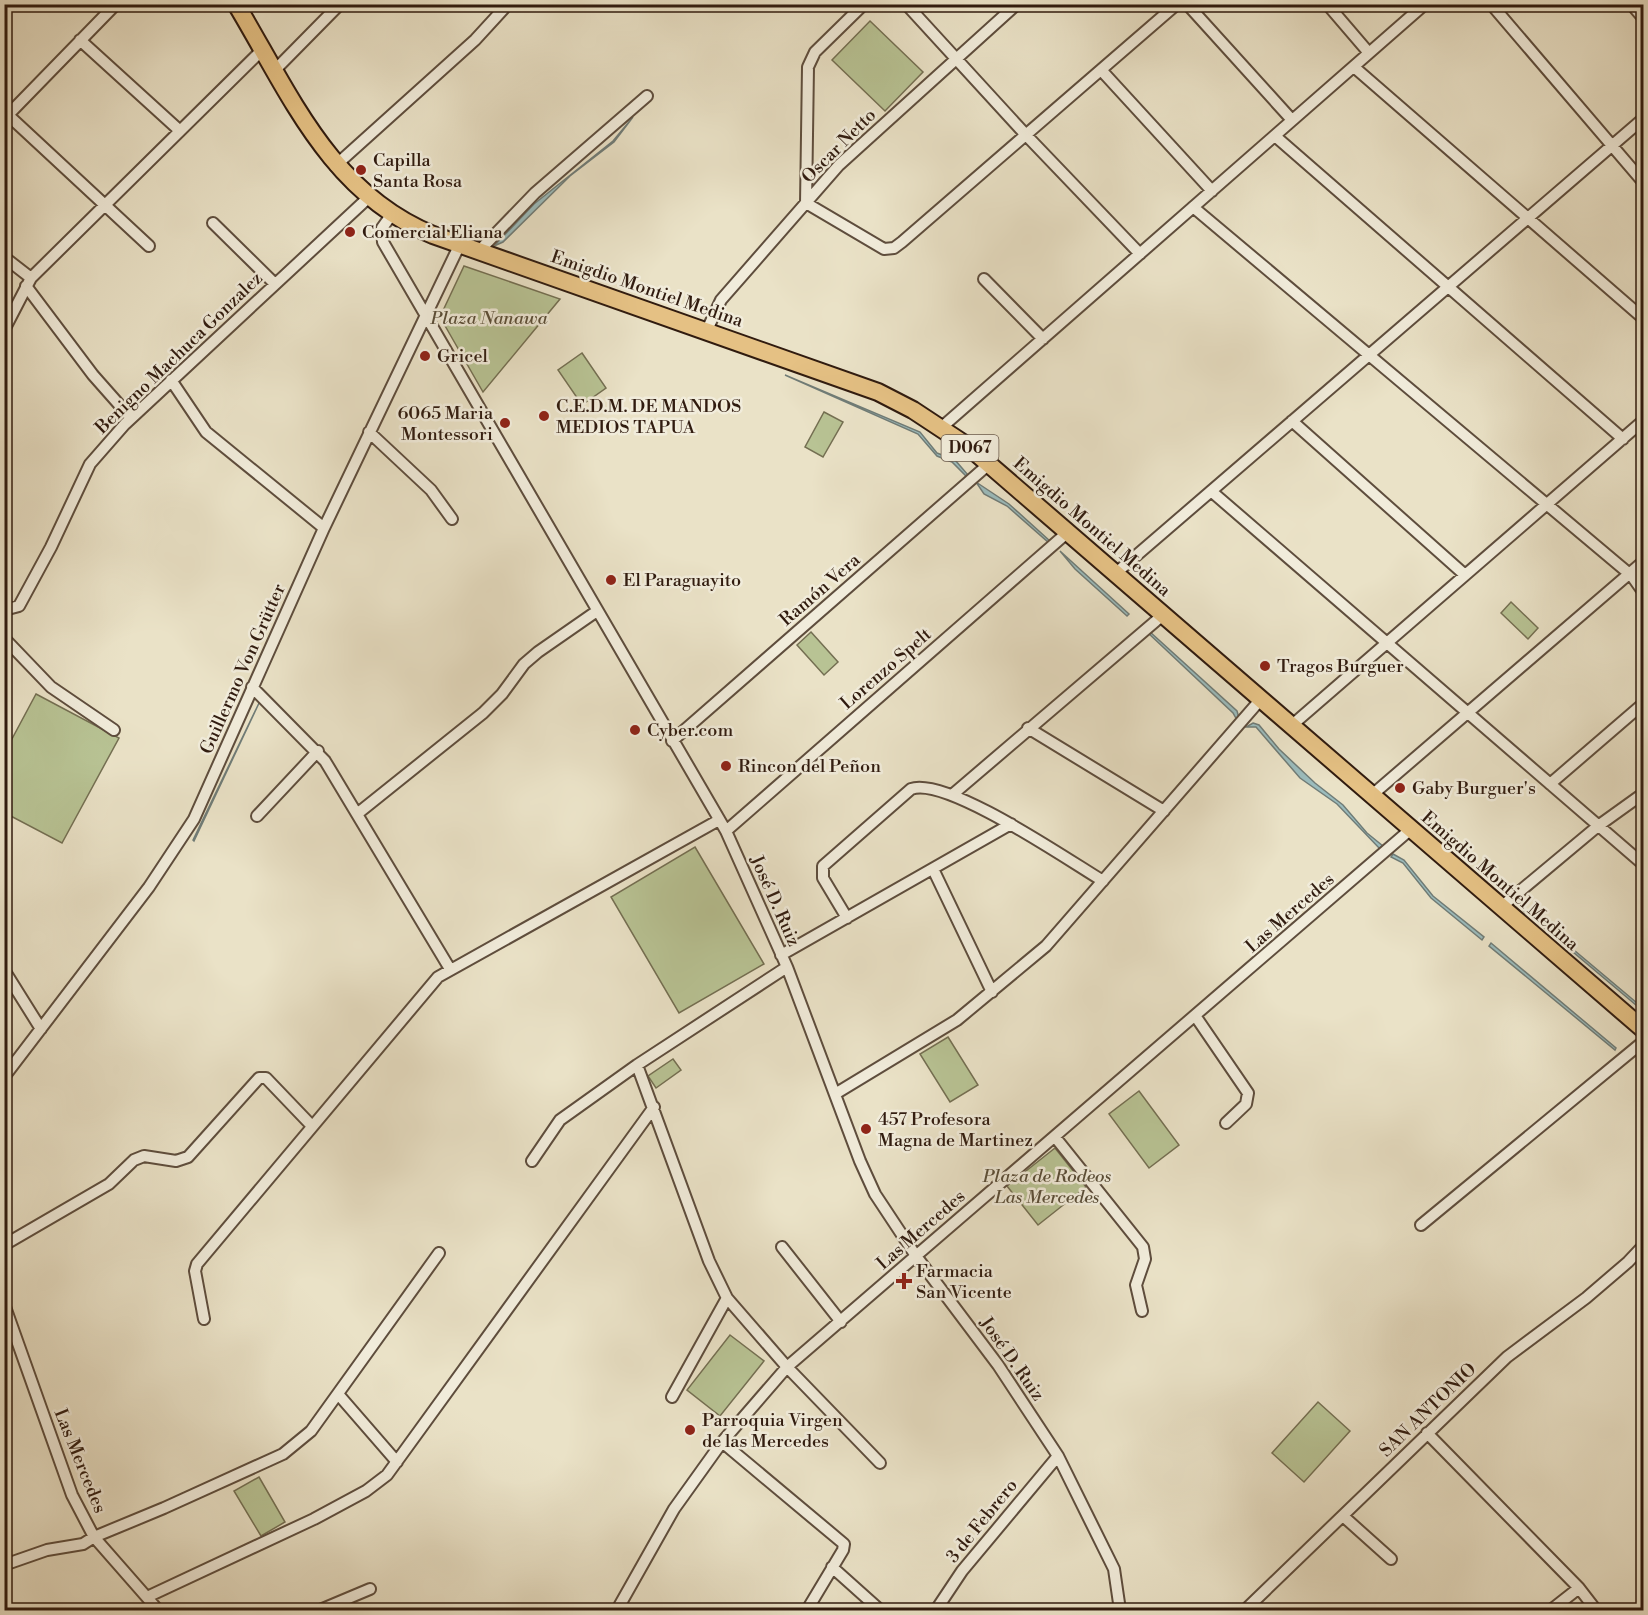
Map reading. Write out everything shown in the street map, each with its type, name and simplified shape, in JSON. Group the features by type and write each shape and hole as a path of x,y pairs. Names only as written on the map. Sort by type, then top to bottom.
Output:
{"main road":[{"name":"Emigdio Montiel Medina","path":"236,4 335,166 368,198 423,231 878,392 942,427 989,464 1164,614 1644,1030"}],"street":[{"path":"116,4 7,117 105,203 149,246"},
{"path":"275,70 340,4"},
{"path":"335,166 475,40 508,4"},
{"path":"864,4 815,52 808,67 806,203 875,246 894,248 1102,72 1178,4"},
{"path":"906,4 1026,135 1140,254"},
{"name":"Oscar Netto","path":"707,330 721,300 839,165 1017,4"},
{"path":"1187,4 1293,120"},
{"path":"1327,4 1369,54"},
{"path":"942,427 1425,4"},
{"path":"1491,4 1644,183"},
{"path":"1631,4 1644,19"},
{"path":"80,40 179,130"},
{"path":"4,330 29,282 105,203 263,49"},
{"path":"1354,67 1644,319"},
{"path":"1102,72 1212,191"},
{"path":"479,251 535,193 647,96"},
{"path":"1116,573 1644,118"},
{"path":"1275,136 1623,438"},
{"name":"Benigno Machuca Gonzalez","path":"4,610 19,606 51,547 90,464 131,418 368,198"},
{"path":"1193,207 1629,574 1644,593"},
{"name":"José D. Ruiz","path":"392,214 382,228 383,242 726,831 787,967 875,1194 916,1256 998,1365 1058,1456 1114,1569 1120,1611"},
{"path":"213,223 275,284"},
{"name":"Guillermo Von Grütter","path":"4,1077 149,887 194,819 324,528 460,244"},
{"path":"4,257 29,282 93,375 131,418"},
{"path":"984,279 1042,339"},
{"path":"171,380 206,432 324,528"},
{"path":"1291,726 1644,420"},
{"path":"1292,421 1466,575"},
{"path":"369,432 431,490 452,519"},
{"name":"Ramón Vera","path":"672,741 989,464"},
{"path":"1211,492 1644,866"},
{"name":"Lorenzo Spelt","path":"726,831 1068,532"},
{"path":"1372,795 1644,561"},
{"path":"357,814 483,713 502,694 524,664 597,611"},
{"path":"952,795 1164,614"},
{"path":"4,638 51,687 114,730"},
{"path":"252,687 318,751 450,969"},
{"path":"836,1094 957,1020 1046,946 1261,699"},
{"path":"1550,784 1644,703"},
{"path":"1028,728 1164,811"},
{"path":"257,816 318,751"},
{"path":"847,918 823,878 823,866 910,789 925,787 952,795 1011,824 1102,881"},
{"path":"1501,907 1598,826 1644,793"},
{"path":"204,1319 195,1270 196,1263 438,977 719,820"},
{"path":"781,955 1011,824"},
{"name":"Las Mercedes","path":"617,1611 674,1509 722,1442 787,1367 1196,1017 1411,829"},
{"path":"933,869 992,992"},
{"path":"532,1161 560,1120 637,1065 787,967"},
{"path":"4,970 41,1029"},
{"path":"1196,1017 1248,1093 1245,1104 1226,1122"},
{"path":"1421,1226 1644,1041"},
{"path":"637,1065 710,1261 727,1298 787,1367 880,1463"},
{"path":"4,1245 109,1184 134,1160 144,1156 176,1161 188,1157 259,1078 266,1078 311,1125"},
{"path":"147,1598 324,1514 378,1483 397,1462 654,1107"},
{"path":"1055,1137 1143,1247 1145,1259 1136,1285 1142,1311"},
{"name":"SAN ANTONIO","path":"1245,1611 1507,1357 1586,1298 1644,1245"},
{"path":"782,1247 841,1322"},
{"path":"4,1565 46,1550 83,1544 94,1537 283,1454 311,1431 439,1253"},
{"path":"672,1397 727,1298"},
{"name":"Las Mercedes","path":"4,1304 72,1495 94,1537 158,1611"},
{"path":"338,1394 397,1462"},
{"path":"1427,1433 1579,1588 1596,1611"},
{"path":"722,1442 844,1544 843,1550 807,1611"},
{"name":"3 de Febrero","path":"936,1611 962,1571 1058,1456"},
{"path":"1343,1515 1391,1559"},
{"path":"832,1567 880,1611"},
{"path":"1551,1611 1579,1588"},
{"path":"320,1611 370,1589"}],"green space":[{"path":"870,21 923,72 885,111 832,60"},
{"name":"Plaza Nanawa","path":"464,266 560,299 483,392 440,317"},
{"path":"582,353 606,388 582,405 558,370"},
{"path":"824,412 843,422 823,457 805,447"},
{"path":"1511,602 1538,628 1528,639 1501,613"},
{"path":"811,632 838,662 824,675 797,645"},
{"path":"36,694 119,738 62,843 5,813 5,752"},
{"path":"695,847 764,964 679,1013 611,897"},
{"path":"948,1037 978,1085 950,1102 920,1054"},
{"path":"673,1059 681,1070 656,1088 648,1076"},
{"path":"1139,1091 1179,1145 1149,1168 1109,1114"},
{"name":"Plaza de Rodeos Las Mercedes","path":"1055,1148 1086,1187 1038,1225 1007,1186"},
{"path":"730,1335 764,1361 720,1416 687,1390"},
{"path":"1318,1402 1350,1431 1304,1482 1272,1453"},
{"path":"259,1477 285,1522 261,1536 234,1491"}],"water":[{"path":"633,117 614,142 570,176 503,242 494,246 534,204 613,141"},
{"path":"785,375 920,432 937,453 955,460 968,475 966,476 952,462 937,456 918,434"},
{"path":"976,482 1009,504 1050,541 1048,542 1007,506 984,494"},
{"path":"1060,551 1129,614 1127,616 1075,569"},
{"path":"1149,631 1237,711 1239,718 1237,720 1233,713 1147,632"},
{"path":"260,701 194,841 193,840"},
{"path":"1253,723 1259,725 1279,749 1315,783 1343,805 1367,833 1383,846 1380,849 1337,804 1300,778 1256,727 1246,727"},
{"path":"1393,854 1404,860 1433,896 1484,937 1482,940 1431,898 1403,863 1391,857"},
{"path":"1524,908 1643,1008 1643,1011 1523,910"},
{"path":"1491,943 1616,1048 1615,1050 1489,946"}],"place":[{"name":"Capilla Santa Rosa","path":"361,170"},
{"name":"Comercial Eliana","path":"350,232"},
{"name":"Gricel","path":"425,356"},
{"name":"C.E.D.M. DE MANDOS MEDIOS TAPUA","path":"544,416"},
{"name":"6065 Maria Montessori","path":"505,423"},
{"name":"El Paraguayito","path":"611,580"},
{"name":"Tragos Burguer","path":"1265,666"},
{"name":"Cyber.com","path":"635,730"},
{"name":"Rincon del Peñon","path":"726,766"},
{"name":"Gaby Burguer's","path":"1400,788"},
{"name":"457 Profesora Magna de Martinez","path":"866,1129"},
{"name":"Farmacia San Vicente","path":"904,1281"},
{"name":"Parroquia Virgen de las Mercedes","path":"690,1430"}]}
